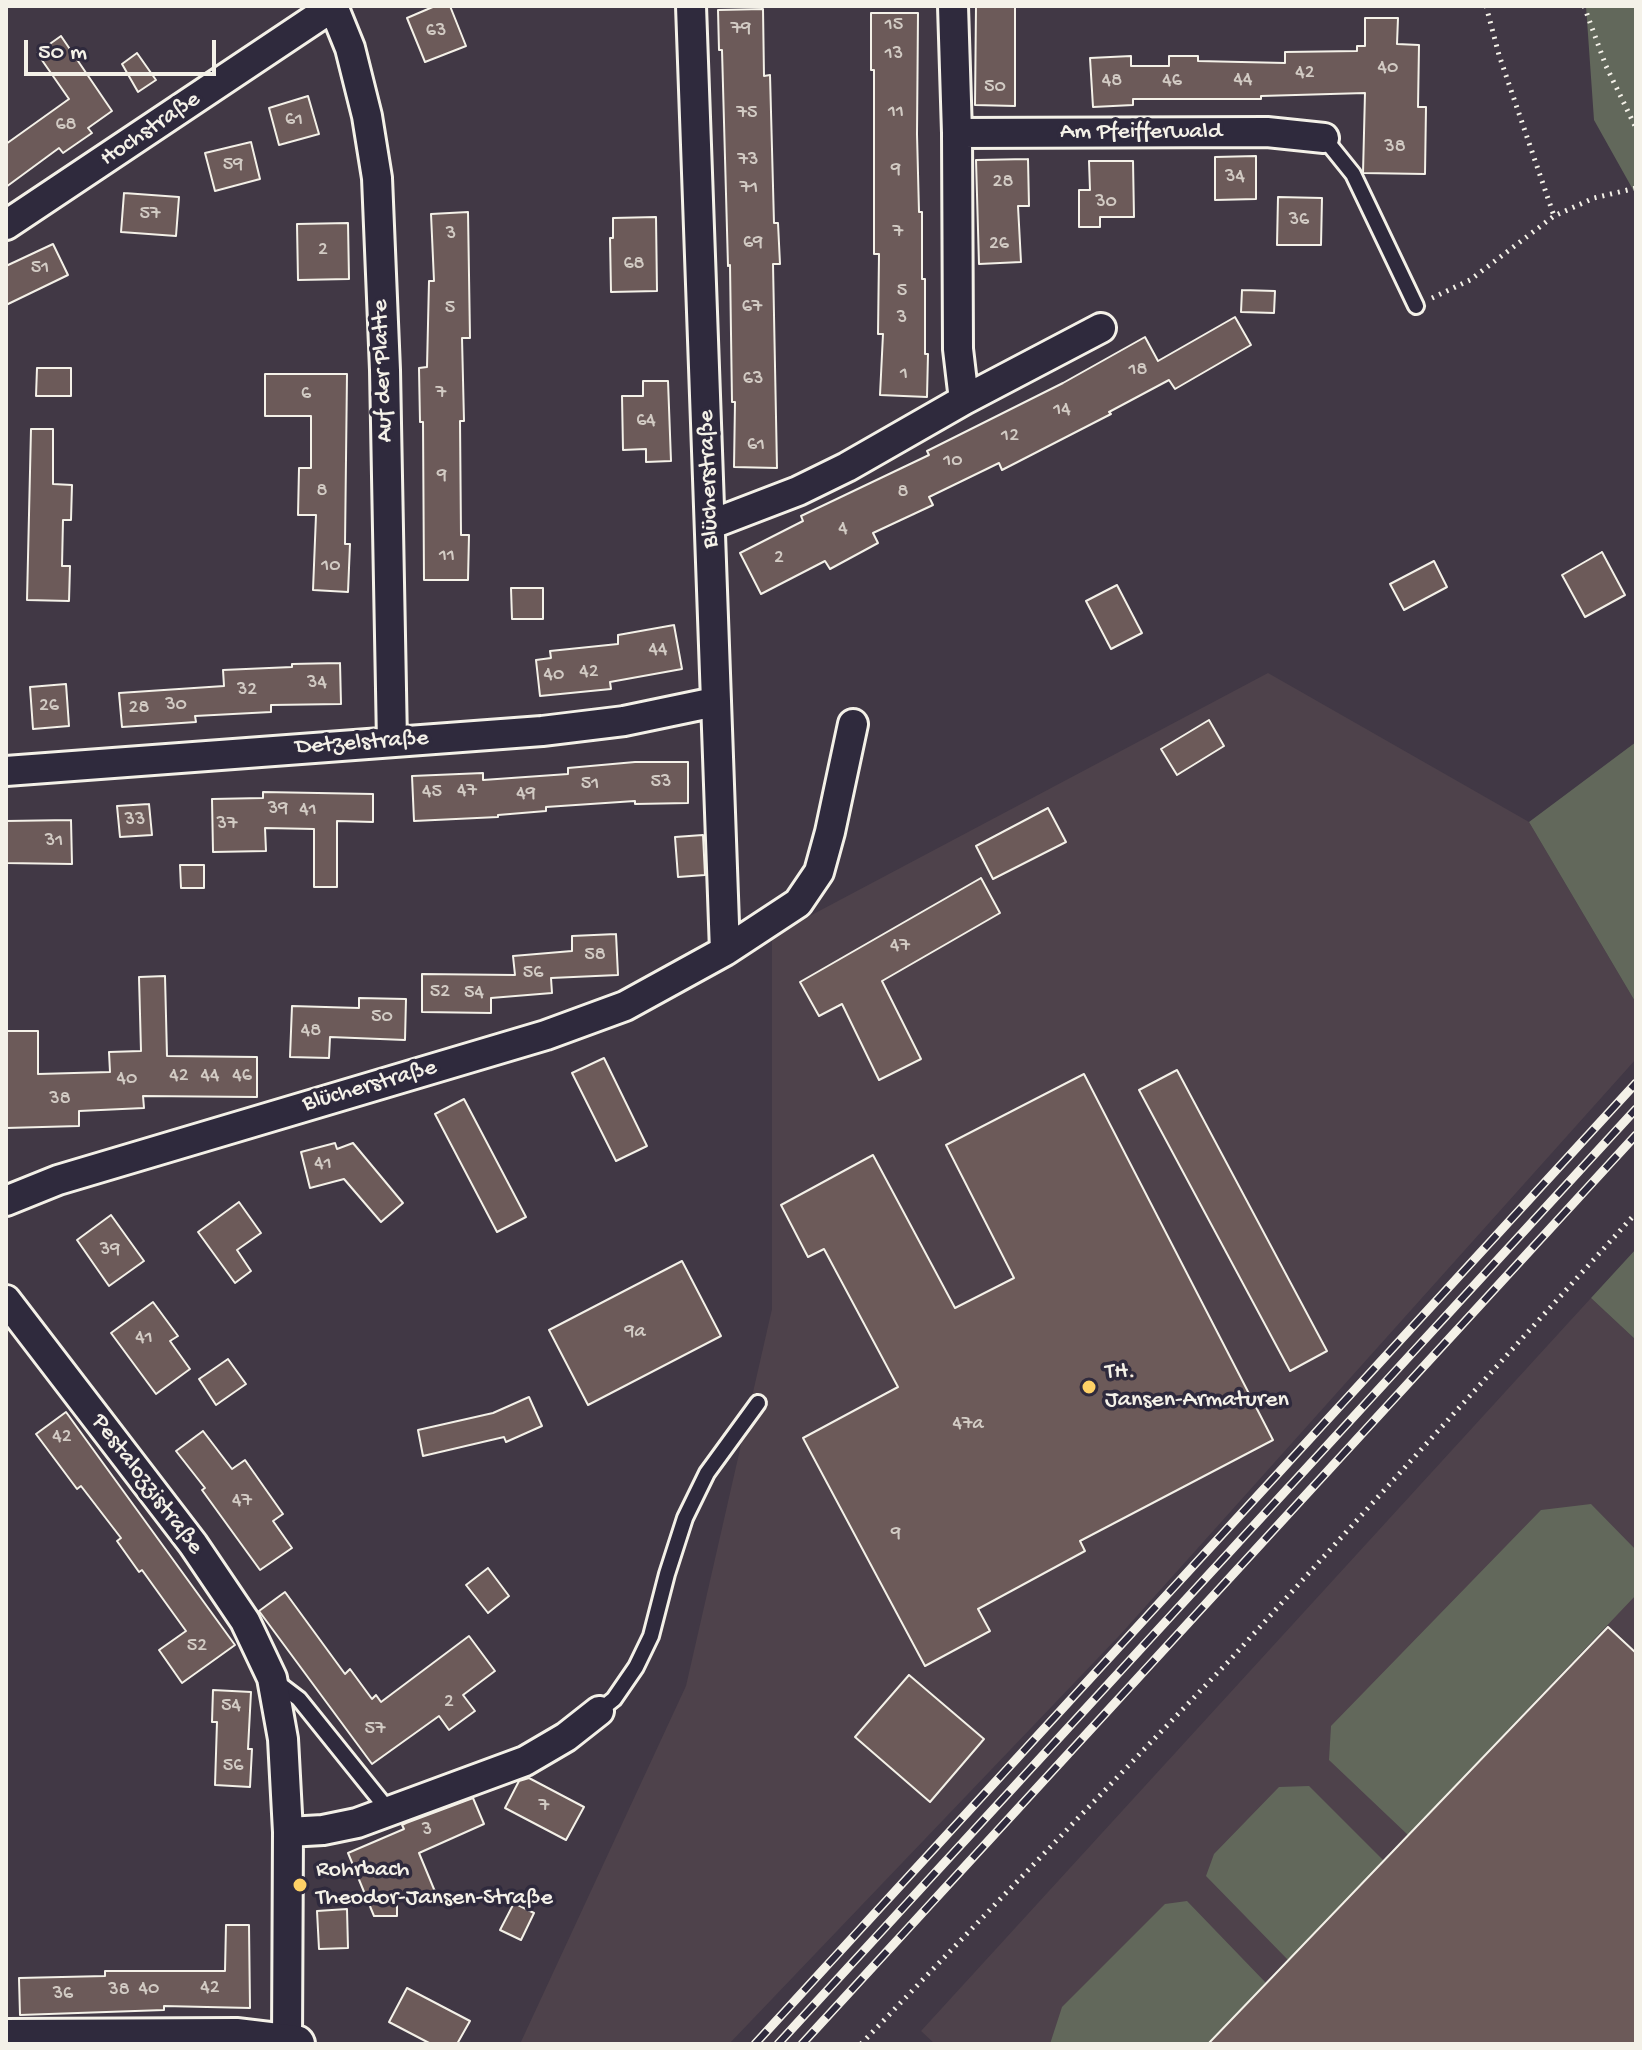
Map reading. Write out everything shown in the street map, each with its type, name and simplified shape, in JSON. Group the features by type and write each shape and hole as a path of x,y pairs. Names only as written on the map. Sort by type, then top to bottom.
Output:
{"street":[{"name":"Hochstraße","path":"6,225 333,6"},
{"name":"Auf der Platte","path":"333,6 350,48 364,103 377,178 385,370 392,742"},
{"name":"Blücherstraße","path":"691,6 725,951"},
{"path":"953,6 958,349 964,400"},
{"name":"Am Pfeifferwald","path":"957,133 1267,132 1324,138"},
{"path":"712,524 847,467 964,400 1101,328"},
{"name":"Detzelstraße","path":"6,771 542,731 624,721 715,702"},
{"name":"Blücherstraße","path":"6,1201 58,1180 546,1035 625,1006 725,951 798,903 819,872 853,724"},
{"name":"Pestalozzistraße","path":"6,1300 193,1544 245,1621 272,1678 283,1739 292,2043"},
{"path":"288,1832 357,1823 525,1761 566,1737 599,1711"},
{"path":"6,2038 191,2036 292,2043"}],"lane":[{"path":"1324,138 1353,174 1416,306"},
{"path":"599,1711 614,1699 636,1667 651,1636 685,1518 707,1473 758,1403"},
{"name":"Pestalozzistraße","path":"272,1678 299,1699 389,1811"}],"path":[{"path":"1486,6 1499,55 1554,216"},
{"path":"1584,6 1606,66 1636,128"},
{"path":"1416,306 1470,280 1554,216 1594,198 1636,188"},
{"path":"861,2044 1229,1661 1636,1213"}],"shaded area":[{"path":"1268,673 1529,822 1636,1003 1636,1059 1119,1636 729,2044 520,2044 686,1686 772,1309 772,936"},
{"path":"1591,1298 1636,1340 1636,2044 935,2044 921,2031"}],"green space":[{"path":"1586,6 1636,6 1636,195 1594,120"},
{"path":"1636,742 1636,1003 1529,822"},
{"path":"1636,1249 1636,1340 1591,1298"},
{"path":"1591,1504 1636,1550 1636,1595 1408,1835 1329,1760 1331,1726 1541,1510"},
{"path":"1309,1786 1384,1861 1288,1960 1206,1876 1214,1854 1279,1787"},
{"path":"1187,1901 1266,1983 1208,2044 1050,2044 1062,2007 1165,1904"}],"building":[{"path":"435,6 450,6 466,46 425,62 407,18"},
{"path":"976,6 1015,6 1015,106 975,105"},
{"path":"763,9 764,76 770,75 774,223 778,223 780,264 773,264 777,468 734,467 735,402 732,402 722,50 719,50 718,10"},
{"path":"871,13 918,13 917,134 922,279 925,279 925,354 928,354 927,397 880,395 883,334 878,334 879,254 874,254"},
{"path":"1365,18 1398,18 1397,44 1419,45 1418,107 1426,107 1425,174 1363,173 1365,93 1261,96 1261,99 1133,99 1133,105 1093,107 1090,58 1131,56 1131,66 1169,66 1169,56 1198,56 1198,61 1285,63 1285,52 1357,51 1357,46 1365,46"},
{"path":"61,36 112,111 88,128 92,133 63,153 59,148 6,187 6,144 69,99 37,53"},
{"path":"137,53 156,80 138,92 122,64"},
{"path":"308,96 319,134 279,145 269,108"},
{"path":"251,142 260,179 215,191 205,153"},
{"path":"1256,156 1256,199 1215,200 1215,157"},
{"path":"1028,159 1029,206 1018,206 1021,262 979,264 976,160"},
{"path":"1089,161 1133,161 1134,217 1100,217 1100,227 1079,227 1079,190 1090,190"},
{"path":"124,193 179,197 176,236 121,232"},
{"path":"1278,197 1322,198 1321,245 1277,245"},
{"path":"468,212 470,338 462,338 464,421 460,421 461,535 469,535 468,580 424,580 423,422 420,422 419,368 427,367 429,281 434,281 431,214"},
{"path":"656,217 657,291 611,292 610,238 613,238 613,218"},
{"path":"348,223 349,279 298,280 297,224"},
{"path":"53,244 68,275 6,305 6,266"},
{"path":"1242,290 1275,291 1274,313 1241,312"},
{"path":"1235,317 1251,345 1175,389 1169,380 1109,412 1111,414 1002,470 999,463 929,497 933,505 873,533 878,543 830,569 825,561 761,594 740,553 803,521 801,516 929,455 927,451 1063,383 1145,337 1158,361"},
{"path":"37,368 71,368 71,396 36,396"},
{"path":"265,374 347,374 345,544 350,544 348,592 313,590 316,515 298,515 299,468 311,468 311,416 265,416"},
{"path":"643,381 668,381 671,461 646,462 646,449 623,450 622,396 643,396"},
{"path":"31,429 53,429 53,484 72,485 71,520 63,520 62,566 70,566 69,601 27,600"},
{"path":"1602,552 1625,595 1585,617 1562,575"},
{"path":"1434,561 1447,587 1404,610 1390,584"},
{"path":"1117,585 1142,633 1111,649 1086,601"},
{"path":"511,588 543,588 543,619 512,619"},
{"path":"674,625 682,669 610,682 611,689 540,696 536,660 551,658 550,651 618,644 618,635"},
{"path":"340,663 341,704 271,705 271,712 195,716 196,722 122,727 119,693 224,686 223,670"},
{"path":"66,684 69,726 33,729 30,687"},
{"path":"1209,720 1224,746 1177,775 1161,749"},
{"path":"635,762 688,762 688,803 635,804 635,801 546,807 546,811 498,817 414,821 412,776 483,773 483,780 568,774 568,768"},
{"path":"263,792 373,794 373,822 337,821 337,887 314,887 314,829 265,828 266,851 213,852 212,799 263,798"},
{"path":"149,804 152,835 120,837 117,806"},
{"path":"1048,808 1066,842 993,879 976,846"},
{"path":"71,820 72,864 6,863 6,821"},
{"path":"703,835 705,875 678,877 675,837"},
{"path":"180,865 204,865 204,888 181,888"},
{"path":"981,878 1000,913 882,981 921,1059 879,1080 842,1004 819,1016 800,982"},
{"path":"616,934 618,975 551,978 552,993 491,998 491,1013 422,1012 422,974 515,975 513,956 572,951 572,936"},
{"path":"165,976 167,1056 257,1057 257,1097 143,1096 144,1108 79,1111 79,1126 6,1128 6,1031 38,1031 38,1074 110,1072 109,1052 141,1051 139,977"},
{"path":"359,998 406,999 405,1040 330,1037 329,1058 290,1057 292,1006 359,1008"},
{"path":"604,1058 647,1146 616,1161 572,1073"},
{"path":"1177,1070 1327,1351 1290,1371 1139,1090"},
{"path":"1084,1074 1273,1440 1080,1541 1085,1551 978,1609 990,1631 925,1666 803,1438 898,1387 824,1249 808,1257 781,1205 873,1155 955,1308 1014,1278 946,1145"},
{"path":"464,1099 526,1217 497,1232 435,1114"},
{"path":"335,1143 337,1149 353,1143 403,1203 381,1222 344,1179 310,1188 301,1152"},
{"path":"239,1202 261,1233 237,1250 251,1271 235,1283 198,1232"},
{"path":"111,1215 144,1261 109,1286 77,1240"},
{"path":"682,1261 721,1336 588,1405 549,1330"},
{"path":"153,1302 178,1336 170,1341 190,1369 156,1394 111,1333"},
{"path":"228,1359 246,1384 216,1405 199,1379"},
{"path":"529,1397 542,1426 506,1442 504,1437 423,1456 418,1430 493,1413"},
{"path":"66,1412 235,1645 182,1683 159,1650 186,1631 117,1541 121,1538 81,1486 77,1489 36,1434"},
{"path":"203,1431 232,1469 245,1460 283,1514 273,1521 292,1548 260,1570 176,1451"},
{"path":"488,1568 509,1596 488,1613 466,1585"},
{"path":"285,1592 345,1674 350,1669 372,1699 376,1695 381,1702 469,1636 495,1671 463,1695 475,1711 449,1730 439,1716 372,1764 259,1611"},
{"path":"1608,1627 1636,1653 1636,2044 1208,2044"},
{"path":"909,1675 984,1739 930,1802 855,1737"},
{"path":"213,1690 251,1692 250,1787 215,1785 217,1722 212,1722"},
{"path":"529,1778 584,1807 566,1840 505,1808 519,1781"},
{"path":"473,1798 484,1824 419,1853 436,1894 397,1900 397,1916 374,1916 348,1853 404,1829 402,1825 406,1823"},
{"path":"514,1903 534,1913 521,1940 500,1930"},
{"path":"347,1909 348,1948 319,1949 317,1911"},
{"path":"226,1925 249,1925 250,2008 164,2006 164,2010 20,2015 19,1978 105,1976 105,1971 225,1971"},
{"path":"407,1988 470,2021 457,2044 431,2044 389,2022"}],"railway":[{"path":"755,2044 1636,1083"},
{"path":"778,2044 1636,1109"},
{"path":"802,2044 1636,1135"}],"place":[{"name":"TH. Jansen-Armaturen","path":"1089,1387"},
{"name":"Rohrbach Theodor-Jansen-Straße","path":"300,1885"}]}
